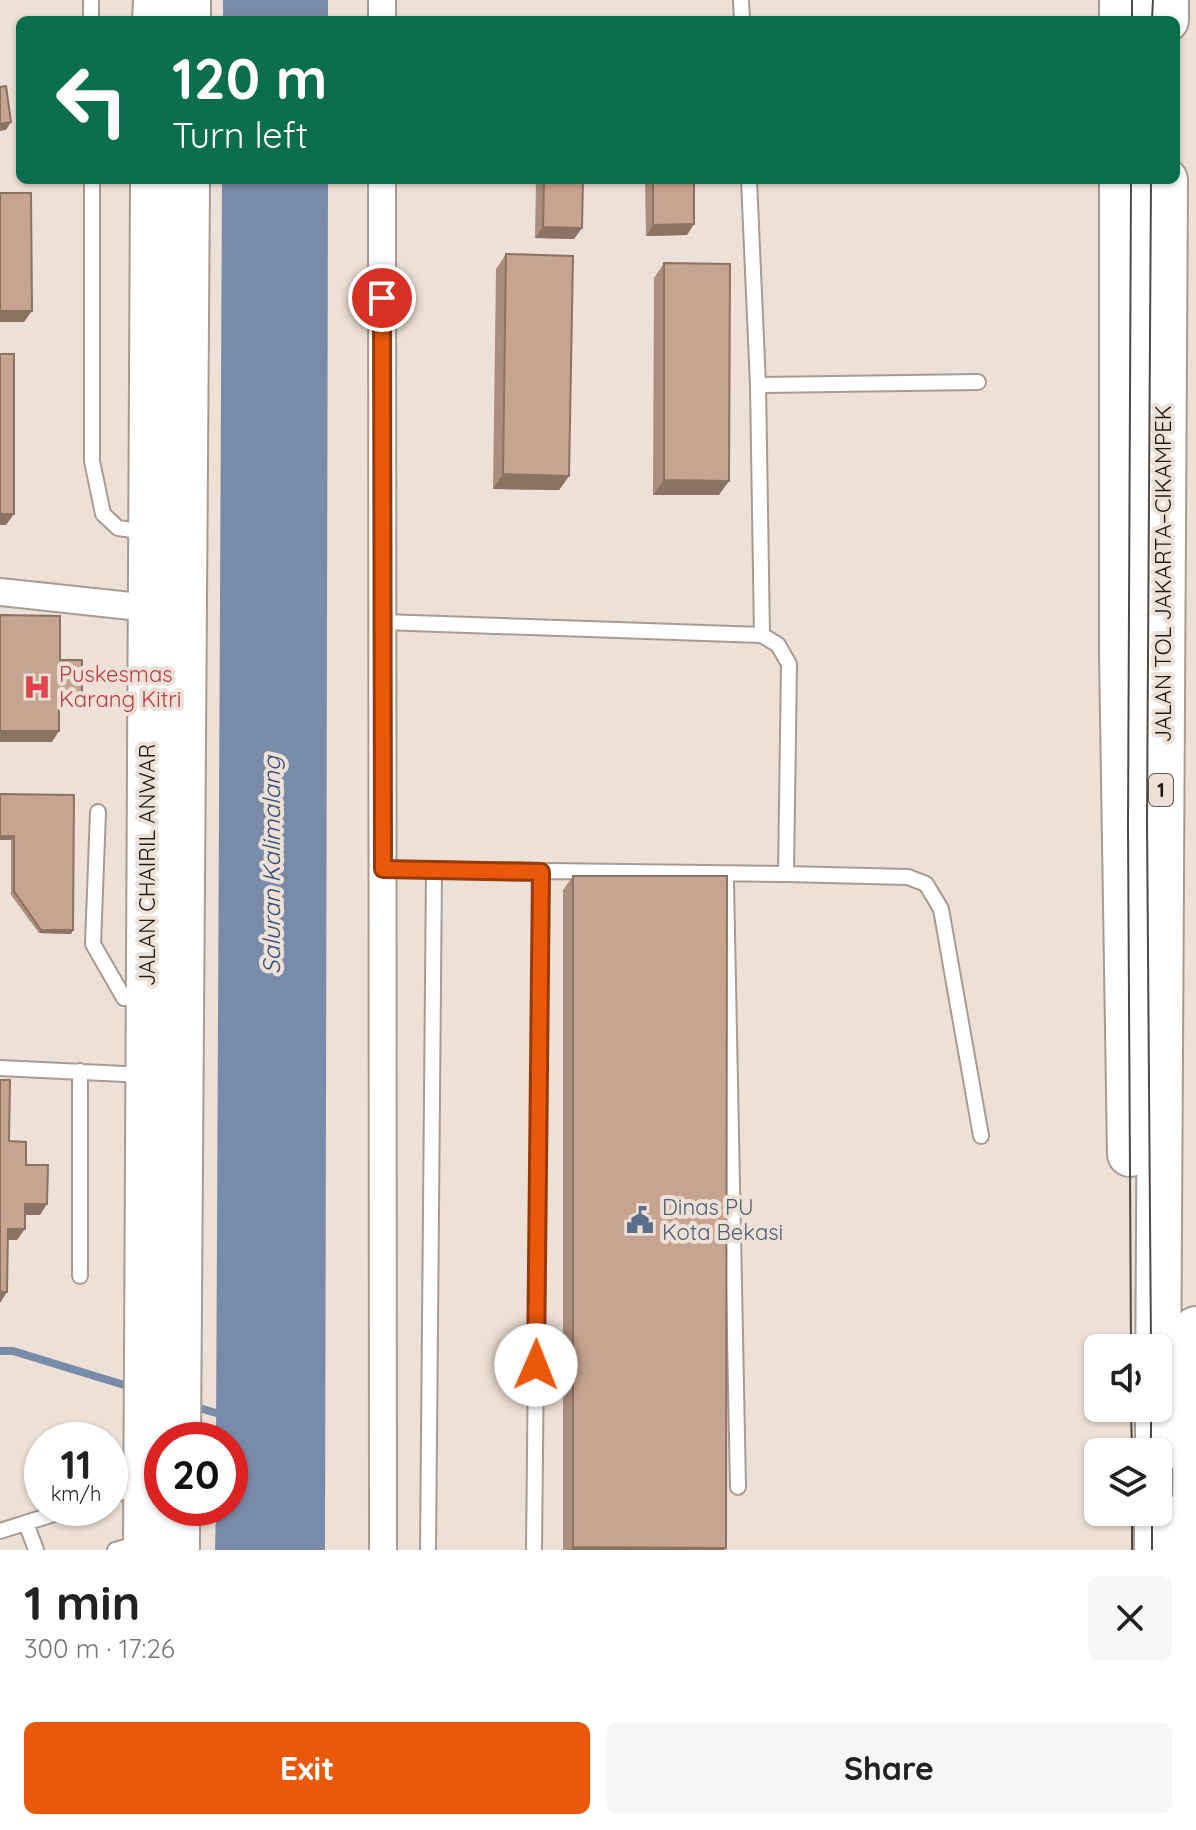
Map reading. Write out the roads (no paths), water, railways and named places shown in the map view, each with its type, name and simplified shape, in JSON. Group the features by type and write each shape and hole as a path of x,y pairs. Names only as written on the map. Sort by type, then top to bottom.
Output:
{"highway":[{"path":"1122,184 1122,686 1132,1275 1138,1334"},
{"name":"JALAN TOL JAKARTA–CIKAMPEK","path":"1158,1334 1165,184"},
{"path":"1195,1550 1196,1329"},
{"path":"1157,1526 1157,1550"}],"main road":[{"name":"JALAN CHAIRIL ANWAR","path":"152,184 149,532 166,610 163,1331 167,1422"},
{"name":"JALAN CHAIRIL ANWAR","path":"163,1075 146,997 188,184"},
{"name":"JALAN CHAIRIL ANWAR","path":"144,1469 128,1490 146,1548"},
{"name":"JALAN CHAIRIL ANWAR","path":"146,1548 164,1526"}],"street":[{"path":"382,184 383,1550"},
{"path":"0,592 166,610"}],"lane":[{"path":"92,184 94,475 103,514 108,520 122,529 149,532"},
{"path":"749,184 758,385 762,635"},
{"path":"758,385 978,382"},
{"path":"382,622 762,635 778,645 789,664 786,874"},
{"path":"98,812 93,944 124,998 146,997"},
{"path":"383,869 786,874 920,879 934,894 947,932 981,1136"},
{"path":"428,1550 434,870"},
{"path":"534,1550 541,872"},
{"path":"726,874 738,1487"},
{"path":"0,1068 163,1075"},
{"path":"80,1071 80,1276"},
{"path":"0,1531 24,1524"},
{"path":"27,1526 36,1550"}],"water":[{"path":"223,0 328,0 328,16 223,16"},
{"name":"Saluran Kalimalang","path":"222,184 328,184 325,1550 215,1550 216,1526 248,1526 248,1422 216,1422"}],"waterway":[{"path":"0,1351 13,1351 134,1388"},
{"path":"193,1406 226,1416"}],"tram line":[{"path":"1132,0 1132,16"},
{"path":"1152,16 1153,0"},
{"path":"1131,184 1128,826 1131,1334"},
{"path":"1151,184 1147,820 1151,1334"},
{"path":"1131,1422 1132,1438"},
{"path":"1151,1422 1151,1438"},
{"path":"1132,1526 1132,1550"},
{"path":"1152,1526 1152,1550"}],"place":[{"name":"Puskesmas Karang Kitri","path":"37,687"},
{"name":"Dinas PU Kota Bekasi","path":"640,1220"}]}
